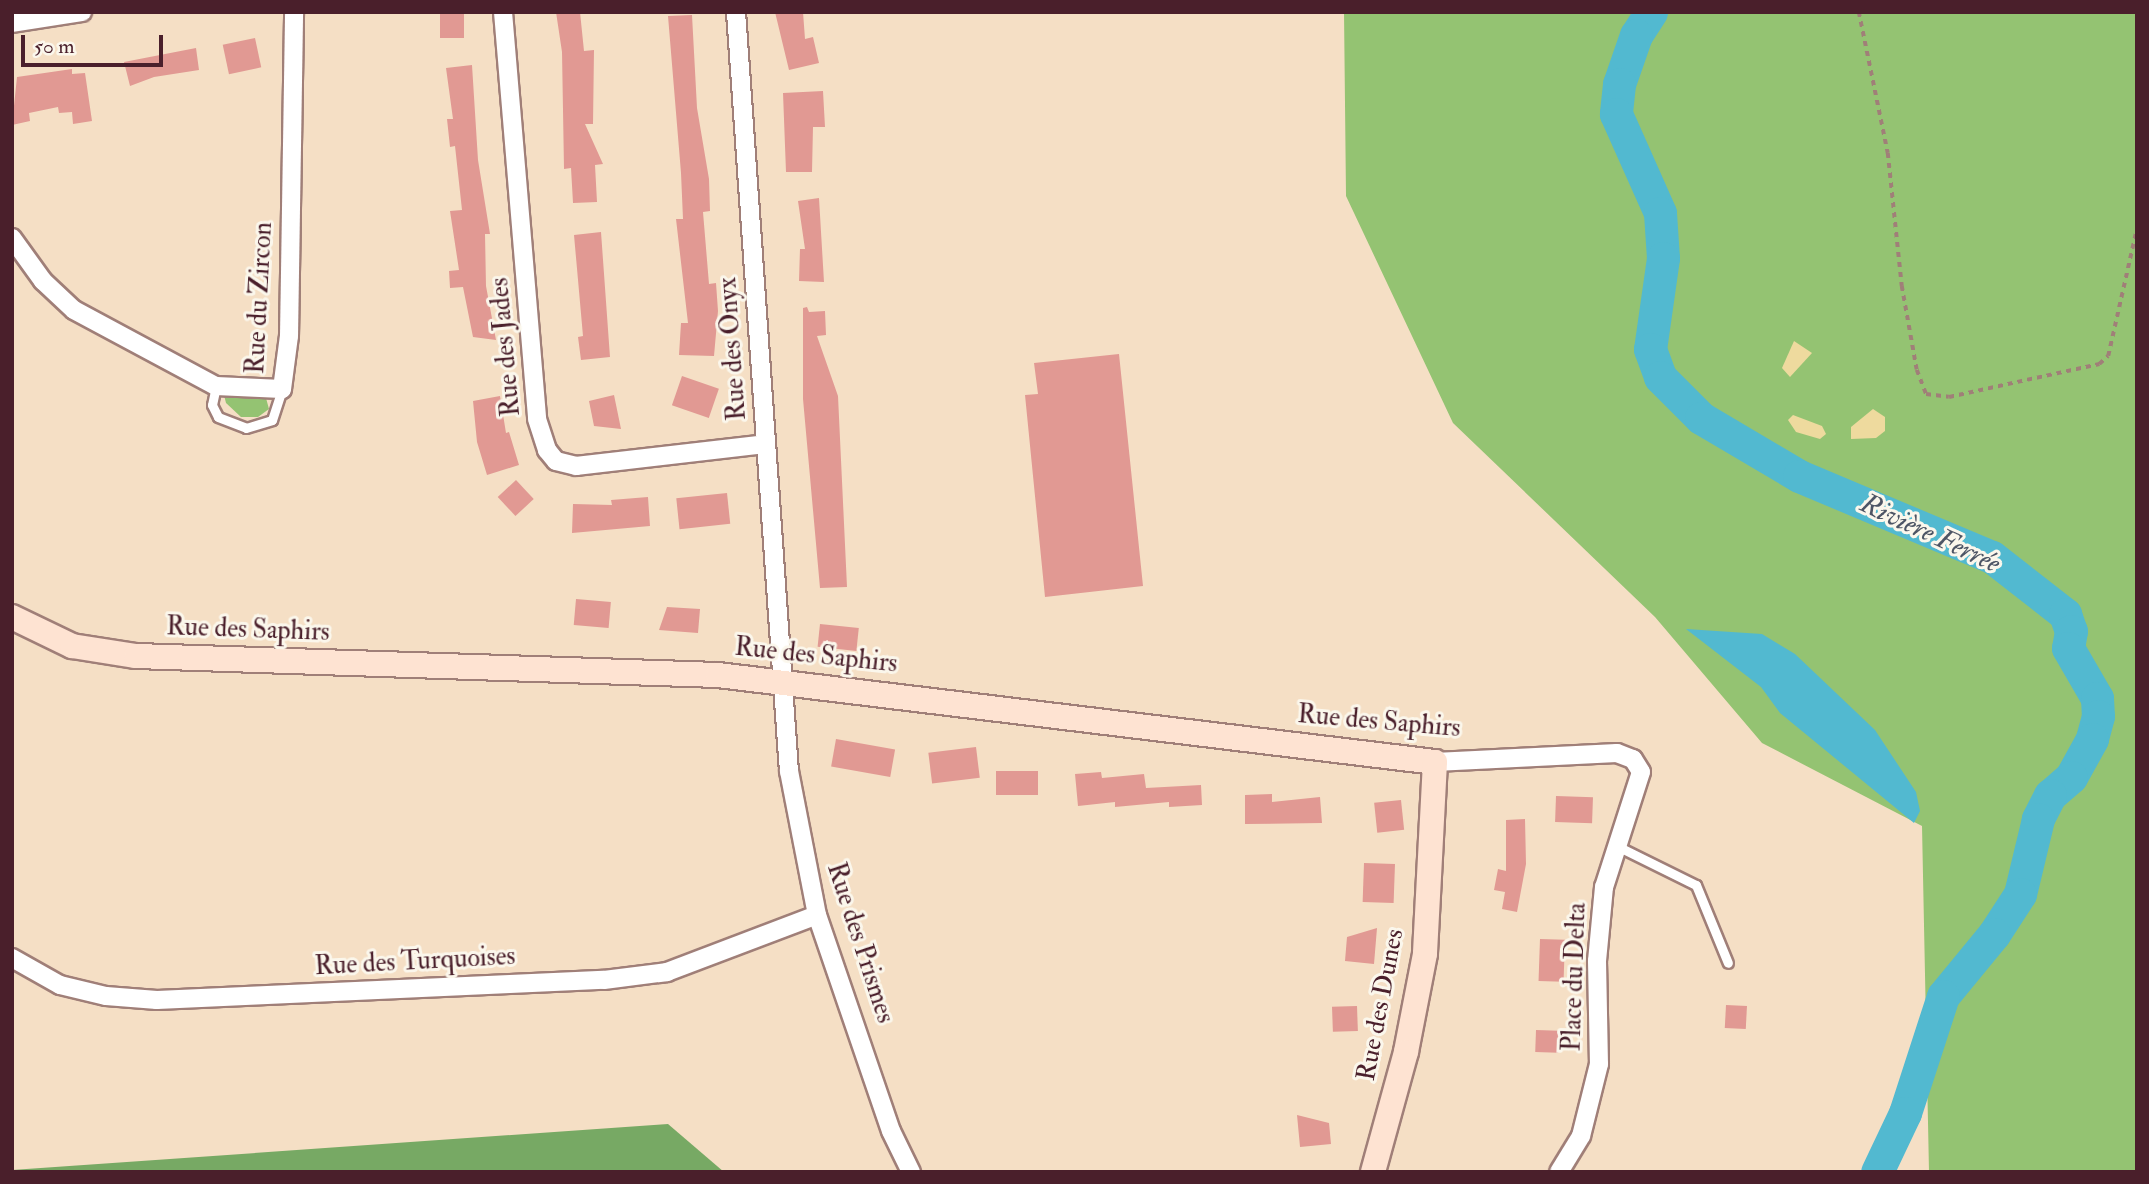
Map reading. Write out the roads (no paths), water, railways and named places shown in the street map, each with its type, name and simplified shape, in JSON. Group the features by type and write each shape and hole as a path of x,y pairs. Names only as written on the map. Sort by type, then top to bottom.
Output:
{"street":[{"path":"12,23 82,12"},
{"name":"Rue du Zircon","path":"14,243 43,281 75,310 216,386 282,389 289,336 294,12"},
{"name":"Rue des Jades","path":"503,12 537,419 547,450 556,461 576,466 765,443"},
{"name":"Rue des Onyx","path":"736,12 782,682"},
{"name":"Rue des Saphirs","path":"12,617 72,646 135,656 719,675 1435,762 1618,753"},
{"name":"Rue des Prismes","path":"782,682 789,771 817,915 891,1131 911,1172"},
{"name":"Place du Delta","path":"1559,1172 1581,1136 1599,1064 1597,961 1604,887 1614,845 1641,772 1633,759 1618,753"},
{"name":"Rue des Dunes","path":"1373,1172 1406,1052 1425,954 1435,762"},
{"name":"Rue des Turquoises","path":"12,958 60,985 106,996 157,1000 604,980 667,972 817,915"}],"lane":[{"path":"216,386 212,405 218,417 246,428 272,420 282,389"},
{"path":"1614,845 1696,884 1728,964"}],"water":[{"path":"1686,629 1762,634 1795,654 1875,730 1916,792 1920,811 1914,823 1780,713 1761,687"}],"waterway":[{"name":"Rivière Ferrée","path":"1651,12 1636,35 1619,84 1616,114 1660,213 1663,258 1650,349 1660,377 1701,418 1799,476 1992,557 2065,614 2071,631 2068,648 2097,698 2098,716 2092,739 2071,777 2050,795 2038,819 2020,894 1994,934 1943,996 1905,1113 1877,1172"}]}
